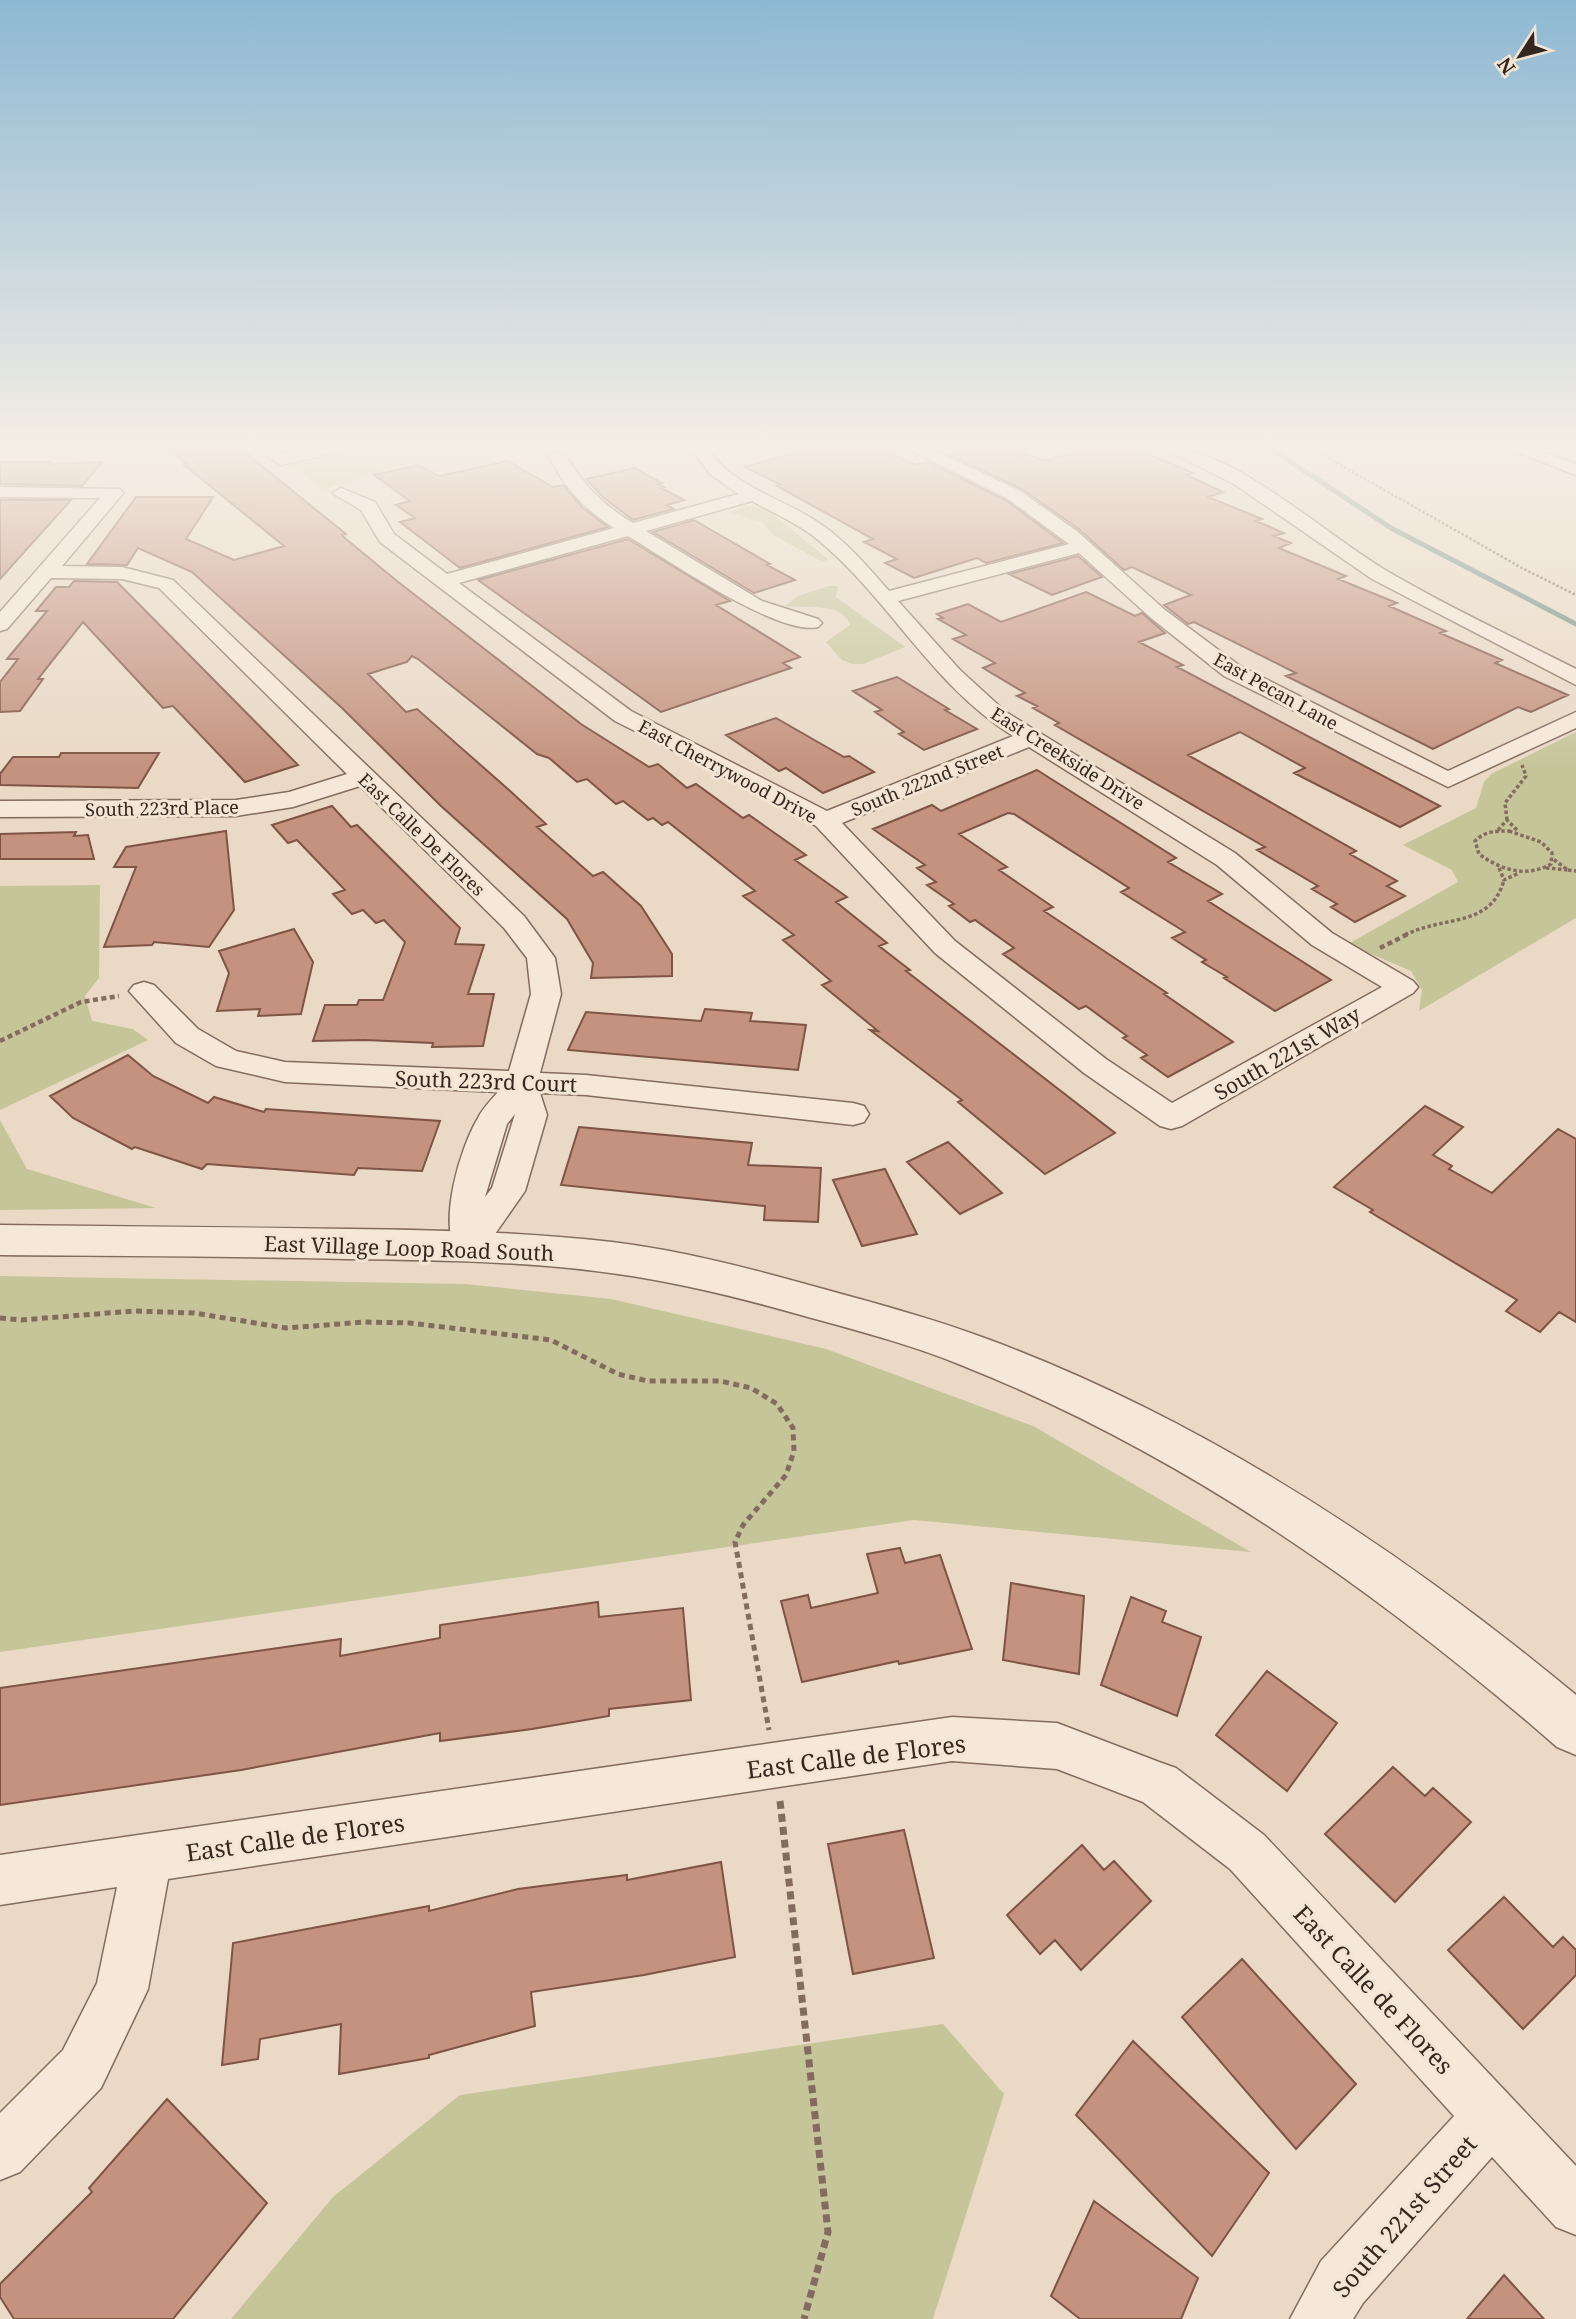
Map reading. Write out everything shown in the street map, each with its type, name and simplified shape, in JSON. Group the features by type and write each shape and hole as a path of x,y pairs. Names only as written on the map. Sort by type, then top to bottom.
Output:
{"street":[{"path":"0,625 62,553"},
{"name":"East Cherrywood Drive","path":"407,553 623,716 775,792 825,821 944,947 1095,1066 1171,1118"},
{"path":"444,581 545,553"},
{"path":"669,553 755,605 811,623"},
{"name":"East Creekside Drive","path":"841,553 970,695 1029,738 1165,818 1226,859 1322,939 1403,987"},
{"path":"884,598 942,587 1056,553"},
{"name":"East Pecan Lane","path":"1088,553 1179,632 1232,671 1448,780 1499,756"},
{"path":"1346,553 1378,575 1576,678"},
{"name":"East Calle De Flores","path":"46,572 108,571 143,575 166,584 514,922 541,958 546,994 521,1084"},
{"path":"1499,756 1576,719"},
{"name":"South 222nd Street","path":"825,821 1029,738"},
{"name":"South 223rd Place","path":"0,809 236,808 293,799 362,777"},
{"name":"South 221st Way","path":"1171,1118 1403,987"},
{"name":"South 223rd Court","path":"144,991 187,1036 227,1059 285,1072 586,1085 853,1114"},
{"path":"469,1245 508,1191 531,1115 521,1084"},
{"name":"East Village Loop Road South","path":"0,1240 469,1245 619,1259 775,1291 977,1353 1112,1414 1225,1474 1326,1538 1434,1613 1576,1729"},
{"name":"East Calle de Flores","path":"0,1880 953,1739 1057,1746 1159,1785 1247,1852 1576,2207"},
{"path":"0,2152 82,2069 122,1989 147,1859"},
{"name":"South 221st Street","path":"1320,2319 1342,2282 1491,2116"}],"path":[{"path":"1496,553 1576,595"},
{"path":"1497,831 1507,820 1508,796 1526,776 1523,766 1499,756"},
{"path":"1507,820 1522,834"},
{"path":"1523,872 1497,866 1479,854 1475,848 1479,836 1497,831 1522,834 1541,842 1553,859 1568,870"},
{"path":"1545,868 1553,859"},
{"path":"1497,866 1504,880"},
{"path":"1366,965 1380,949 1405,933 1485,912 1494,906 1504,880 1523,872 1545,868 1576,871"},
{"path":"0,1041 81,1002 144,991"},
{"path":"0,1318 21,1320 134,1311 194,1313 286,1328 365,1322 410,1323 551,1340 618,1374 648,1381 720,1381 751,1388 777,1404 793,1428 794,1451 786,1475 743,1525 735,1542 776,1765 828,2232 804,2319"}],"green space":[{"path":"807,553 821,553 828,559 823,562"},
{"path":"828,586 838,586 836,597 905,647 863,664 842,660 826,642 850,625 846,617 831,609 785,606 798,596"},
{"path":"1576,732 1576,918 1419,1011 1422,990 1411,971 1348,944 1458,882 1452,870 1403,845 1476,808 1484,782 1491,774"},
{"path":"100,885 99,978 85,996 92,1021 133,1029 148,1040 0,1110 0,886"},
{"path":"0,1120 27,1169 156,1208 0,1210"},
{"path":"0,1276 465,1284 611,1299 826,1349 1033,1426 1251,1552 914,1520 0,1652"},
{"path":"943,2024 1004,2094 933,2319 231,2319 333,2197 460,2095"}],"building":[{"path":"0,553 23,553 0,579"},
{"path":"95,553 135,553 127,565 87,564"},
{"path":"150,553 219,553 234,560 258,553 364,553 581,724 649,767 658,764 687,788 696,784 743,818 749,815 806,855 795,860 847,897 836,902 887,943 879,946 910,970 906,971 1115,1133 1045,1174 958,1102 962,1100 870,1030 878,1031 822,985 831,981 783,940 794,935 743,896 755,891 668,822 662,825 653,818 648,820 623,801 616,804 587,779 577,782 412,656 407,662 368,674 406,712 417,709 509,790 546,824 537,827 593,876 603,872 641,906 672,954 672,976 591,978 593,963 567,919 441,806 342,708 192,572"},
{"path":"441,553 513,553 460,568"},
{"path":"576,553 651,553 730,601 716,605 800,657 783,663 791,668 661,712 478,580"},
{"path":"688,553 751,553 795,580 754,593"},
{"path":"886,553 1024,553 986,563 977,558 914,578 885,563 897,559"},
{"path":"1106,553 1291,553 1346,576 1338,579 1397,603 1389,606 1446,631 1440,633 1502,660 1495,663 1568,695 1531,712 1518,707 1433,749 1286,676 1296,673 1194,622 1188,624 1164,605 1191,595 1132,567 1124,570"},
{"path":"1078,556 1102,577 1052,595 1009,574"},
{"path":"74,581 117,582 298,765 245,782 173,706 163,708 83,622 38,679 43,679 20,711 0,712 0,682 18,659 7,659 47,611 36,611 56,587 69,587"},
{"path":"1086,592 1135,616 1142,613 1165,633 1139,642 1183,665 1177,667 1440,806 1400,827 1294,773 1305,768 1240,732 1188,755 1356,851 1350,854 1397,881 1387,886 1405,896 1355,922 1331,907 1337,904 1312,889 1318,886 1257,850 1265,847 1055,725 1059,723 1033,708 1037,706 1017,696 1025,693 983,668 995,663 953,639 966,635 938,619 943,618 937,614 968,604 1001,622"},
{"path":"897,677 977,729 924,750 899,734 904,732 875,712 882,710 853,691"},
{"path":"776,718 874,772 823,793 786,768 779,771 726,735"},
{"path":"61,753 159,753 138,788 0,785 0,774 13,757 59,757"},
{"path":"1037,770 1176,858 1168,862 1222,894 1208,901 1331,980 1275,1011 1224,978 1227,977 1202,962 1206,960 1172,938 1185,932 1121,892 1129,888 1014,814 1008,813 959,834 1007,867 999,870 1053,907 1044,911 1167,993 1164,994 1233,1042 1168,1077 1141,1058 1147,1055 1123,1038 1127,1036 1086,1006 1079,1009 1003,954 1014,948 975,920 970,922 949,906 954,904 927,885 936,882 917,868 925,865 873,829 932,805 941,811"},
{"path":"332,806 351,827 357,825 460,928 455,944 484,945 468,994 494,994 483,1046 432,1047 433,1043 365,1040 313,1041 325,1005 357,1005 359,1000 383,1000 405,942 384,920 376,923 363,910 352,914 333,894 345,890 297,840 288,843 272,825"},
{"path":"226,831 234,910 209,947 154,942 152,945 104,947 136,867 114,867 126,847"},
{"path":"76,832 74,836 88,835 94,859 0,859 0,834"},
{"path":"294,929 313,962 301,1014 258,1016 260,1009 217,1011 229,973 219,951"},
{"path":"705,1009 752,1013 750,1021 806,1025 798,1070 568,1050 586,1012 701,1021"},
{"path":"128,1055 153,1076 208,1103 214,1097 264,1112 266,1109 440,1121 422,1171 358,1168 354,1175 207,1164 202,1169 135,1147 132,1149 73,1118 50,1096"},
{"path":"1425,1106 1463,1127 1433,1155 1452,1166 1449,1169 1492,1193 1558,1129 1576,1139 1576,1322 1559,1312 1540,1332 1506,1311 1517,1300 1370,1212 1373,1210 1334,1187"},
{"path":"579,1127 752,1143 748,1165 821,1168 818,1222 764,1220 765,1206 561,1185"},
{"path":"948,1142 1002,1193 960,1214 907,1162"},
{"path":"885,1169 917,1234 862,1246 833,1180"},
{"path":"900,1548 905,1563 940,1555 972,1649 899,1664 898,1661 802,1682 781,1601 808,1595 811,1608 878,1593 867,1554"},
{"path":"1011,1583 1084,1596 1079,1674 1003,1660"},
{"path":"1131,1597 1166,1611 1162,1622 1201,1637 1177,1716 1101,1685"},
{"path":"598,1602 599,1617 683,1608 691,1700 609,1709 609,1716 532,1729 440,1741 440,1733 241,1770 0,1805 0,1688 341,1639 340,1656 440,1638 440,1625"},
{"path":"1267,1671 1337,1723 1287,1791 1216,1735"},
{"path":"1393,1767 1425,1796 1433,1788 1471,1822 1395,1902 1325,1834"},
{"path":"904,1830 934,1958 853,1974 828,1844"},
{"path":"1082,1845 1104,1870 1114,1861 1151,1901 1081,1970 1055,1940 1040,1954 1007,1915"},
{"path":"721,1862 735,1957 644,1975 531,1992 535,2026 429,2055 429,2058 339,2074 341,2024 260,2039 258,2059 222,2065 233,1943 429,1906 429,1911 518,1889 627,1875 627,1880"},
{"path":"1504,1897 1553,1947 1563,1937 1576,1950 1576,1975 1523,2029 1448,1950"},
{"path":"1242,1959 1356,2084 1296,2149 1182,2017"},
{"path":"1133,2041 1269,2173 1212,2256 1076,2115"},
{"path":"167,2099 267,2203 173,2319 14,2319 0,2297 0,2284 92,2192 89,2188"},
{"path":"1094,2201 1198,2278 1181,2319 1080,2319 1051,2296"},
{"path":"1504,2275 1544,2319 1467,2319"}],"waterway":[{"path":"1440,553 1576,624"}]}
